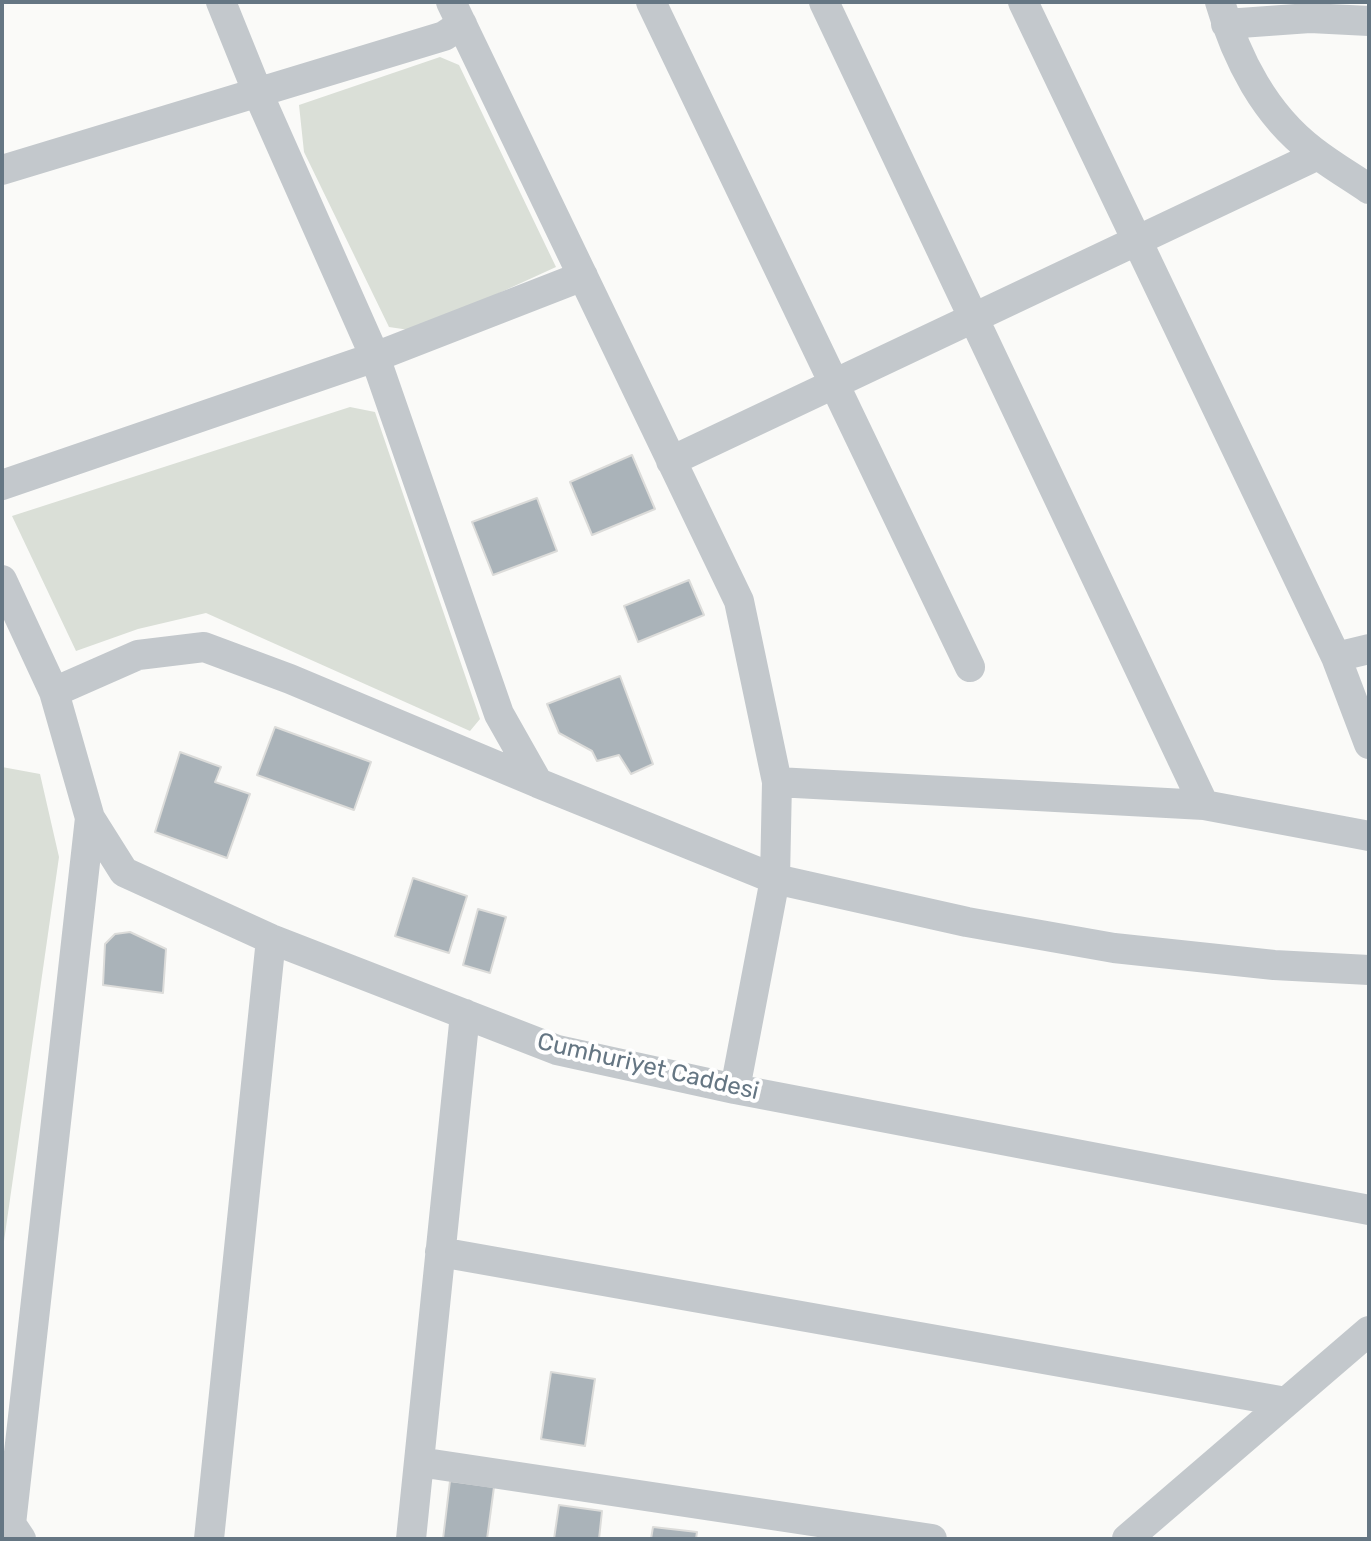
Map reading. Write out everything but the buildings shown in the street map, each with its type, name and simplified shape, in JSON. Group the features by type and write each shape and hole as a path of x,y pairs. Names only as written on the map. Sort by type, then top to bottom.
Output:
{"street":[{"path":"221,2 375,357 499,714 538,783"},
{"path":"651,2 970,667"},
{"path":"824,2 1204,805"},
{"path":"1023,2 1336,657 1369,744"},
{"path":"1369,21 1309,10 1223,13 1253,84 1287,126 1318,155 1369,189"},
{"path":"2,170 444,36 456,13"},
{"path":"456,13 739,601 777,782 775,879 735,1089"},
{"path":"671,461 1318,155"},
{"path":"2,485 375,357 583,276"},
{"name":"Cumhuriyet Caddesi","path":"2,580 54,692 90,818 124,872 271,939 557,1050 735,1089 1369,1210"},
{"path":"54,692 138,655 204,647 290,679 775,879 967,922 1114,948 1274,965 1369,970"},
{"path":"1336,657 1369,649"},
{"path":"777,782 1204,805 1369,836"},
{"path":"21,1539 11,1524 90,818"},
{"path":"209,1539 271,939"},
{"path":"411,1539 465,1014"},
{"path":"440,1252 1286,1402"},
{"path":"1127,1539 1369,1331"},
{"path":"419,1462 932,1539"}],"shaded area":[{"path":"440,57 459,65 556,267 416,331 389,327 304,152 299,105"},
{"path":"350,407 375,412 480,719 470,731 206,613 138,629 76,651 12,516"},
{"path":"2,767 40,774 59,857 2,1255"}]}
